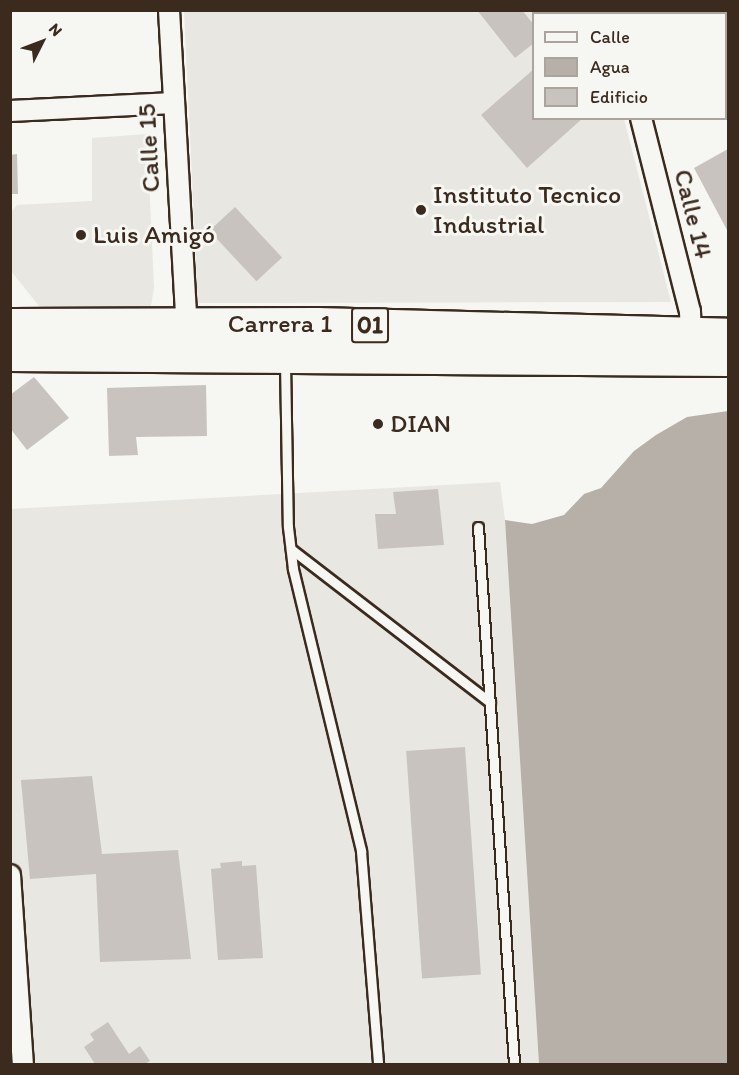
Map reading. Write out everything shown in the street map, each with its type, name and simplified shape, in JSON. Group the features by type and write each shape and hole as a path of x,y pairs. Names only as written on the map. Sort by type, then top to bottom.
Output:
{"highway":[{"name":"Carrera 1","path":"10,324 187,340"},
{"name":"Carrera 1","path":"10,354 187,340 691,346 729,335"},
{"name":"Carrera 1","path":"691,346 729,359"}],"street":[{"name":"Calle 15","path":"169,10 187,340"},
{"path":"10,111 174,103"},
{"name":"Calle 14","path":"642,120 690,311 691,346"},
{"path":"10,875 23,1065"}],"lane":[{"path":"285,340 293,569 361,851 378,1065"},
{"path":"478,527 514,1065"},
{"path":"291,549 490,702"}],"shaded area":[{"name":"Instituto Tecnico Industrial","path":"184,11 597,11 532,12 532,120 624,120 671,302 198,303"},
{"name":"Luis Amigó","path":"147,134 154,288 151,306 43,311 11,271 11,212 17,205 92,201 92,138"},
{"path":"500,482 505,520 539,1064 11,1064 11,509"}],"water":[{"path":"728,411 728,1064 539,1064 505,520 532,524 564,515 584,494 601,488 634,451 656,435 687,417"}],"building":[{"path":"477,10 522,10 532,22 532,45 515,58"},
{"path":"694,10 725,10 723,12 692,12"},
{"path":"532,71 532,120 581,120 527,168 481,115"},
{"path":"728,149 728,232 694,168"},
{"path":"17,154 18,194 10,194 10,155"},
{"path":"235,207 282,257 256,281 209,231"},
{"path":"34,377 69,418 27,450 10,428 10,395"},
{"path":"206,385 207,436 136,437 138,455 109,456 107,388"},
{"path":"438,489 444,545 378,549 375,514 396,514 393,492"},
{"path":"465,747 481,974 422,979 406,751"},
{"path":"92,776 102,854 178,850 191,959 100,962 96,874 30,879 21,780"},
{"path":"242,861 242,866 256,865 263,958 218,960 211,869 221,868 220,863"},
{"path":"108,1022 129,1054 140,1046 150,1061 145,1064 95,1064 84,1047 94,1040 90,1034"}],"place":[{"name":"Instituto Tecnico Industrial","path":"421,210"},
{"name":"Luis Amigó","path":"81,235"},
{"name":"DIAN","path":"378,424"}]}
